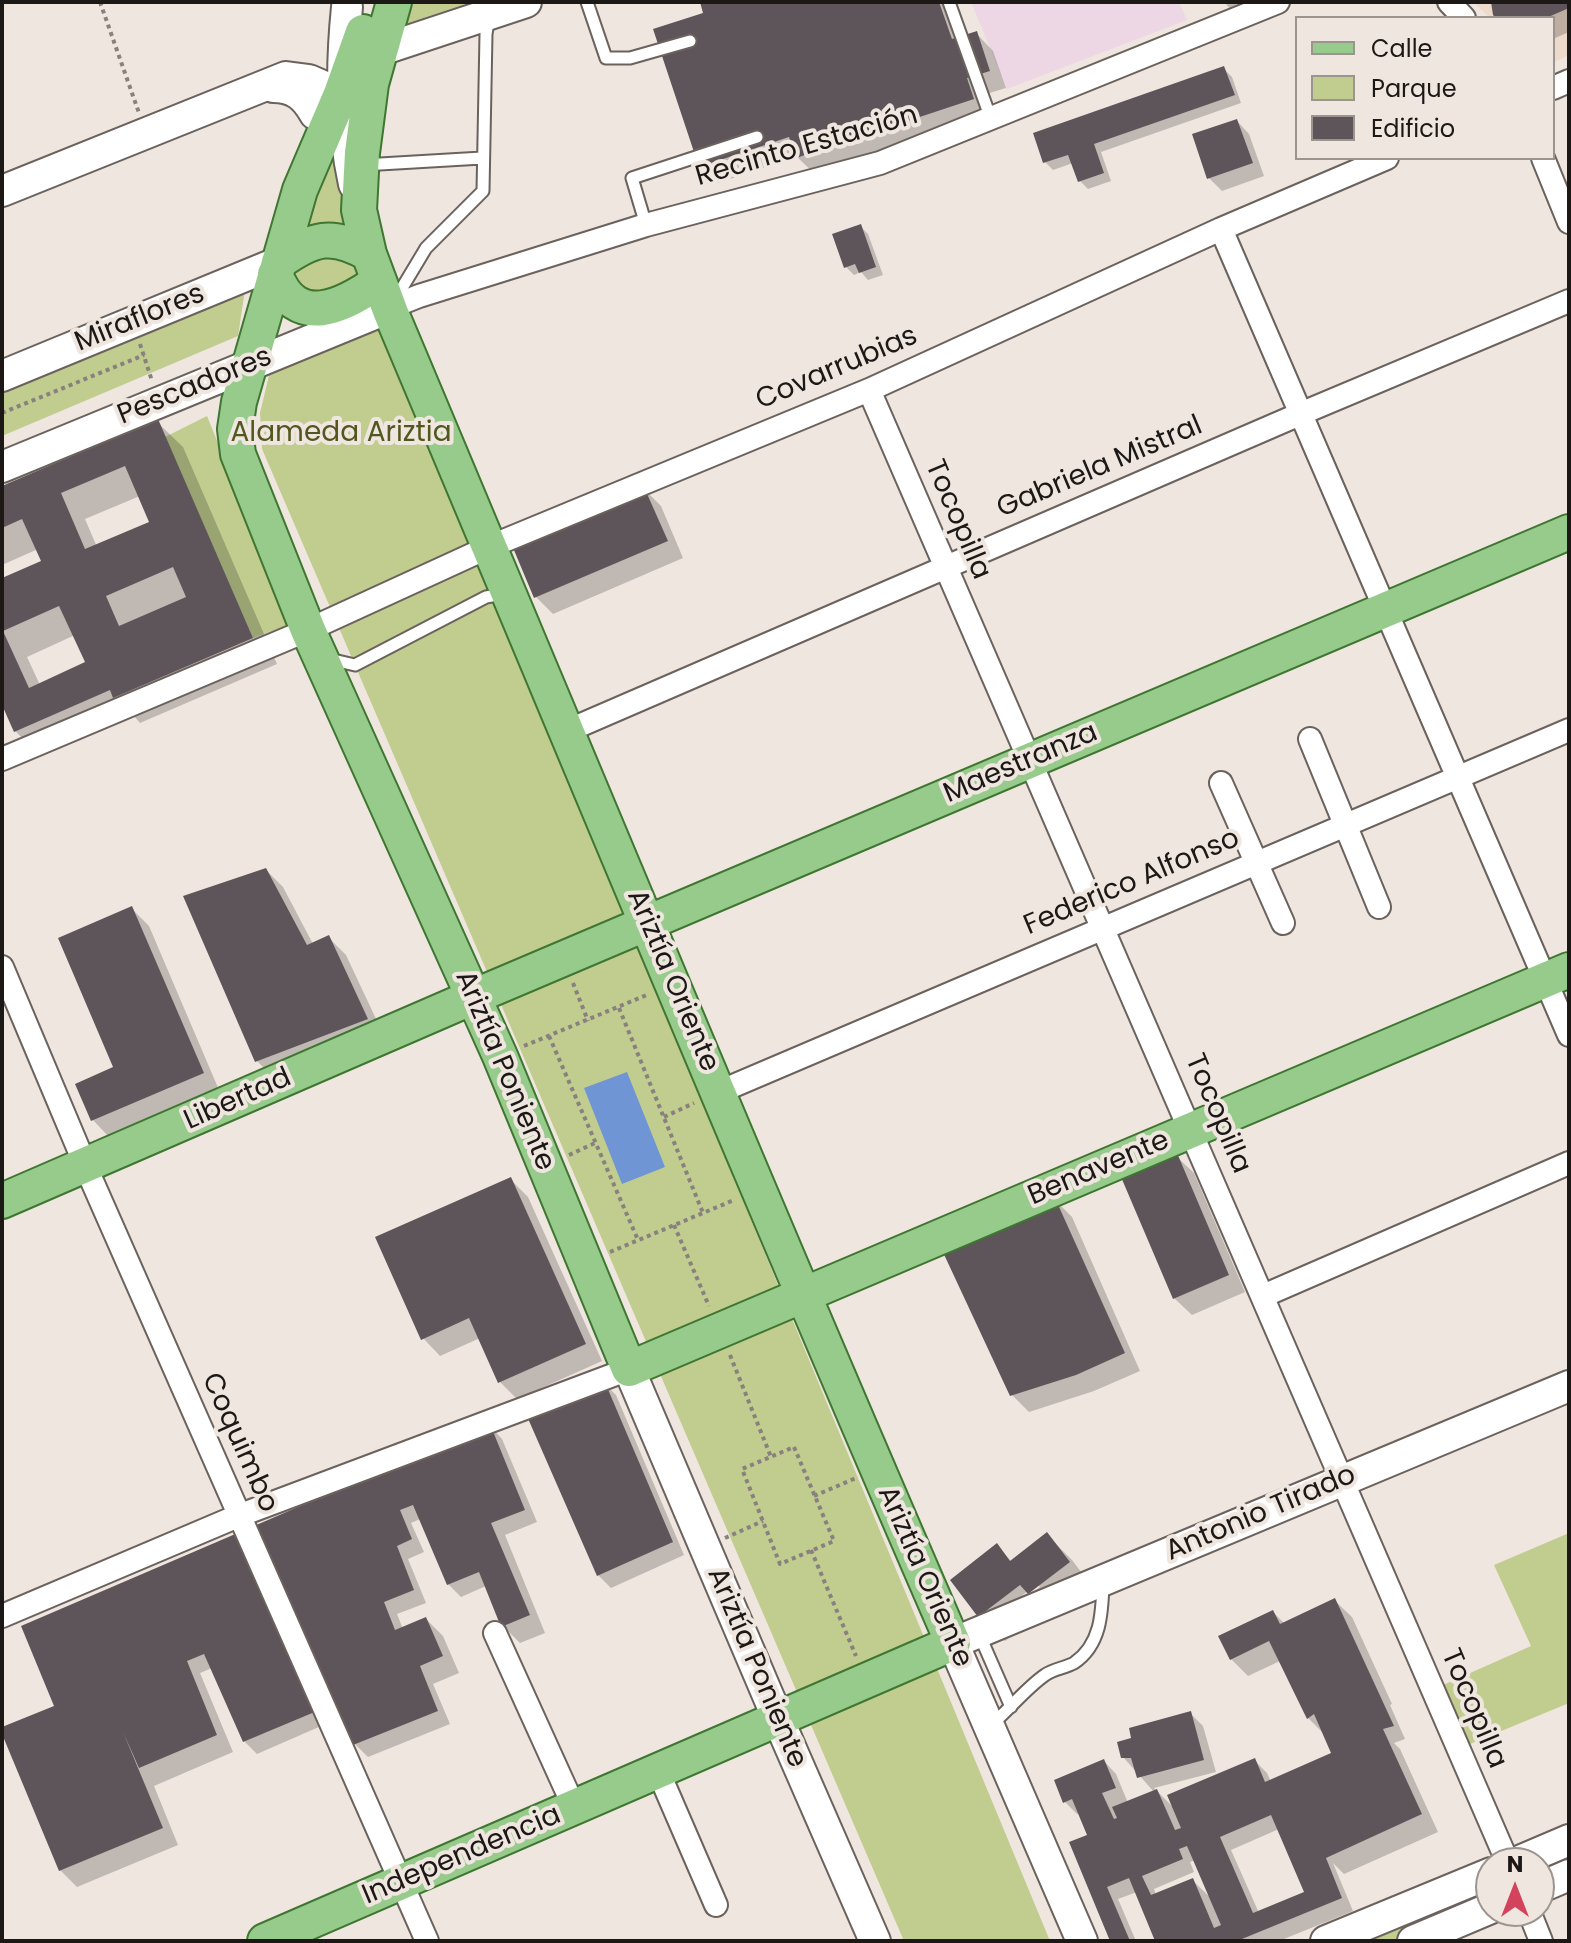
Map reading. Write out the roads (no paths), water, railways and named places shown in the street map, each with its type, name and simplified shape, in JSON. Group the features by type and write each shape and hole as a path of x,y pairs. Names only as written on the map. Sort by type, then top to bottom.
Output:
{"main road":[{"name":"Ariztía Oriente","path":"394,2 378,51 361,165 359,210 379,281 802,1296 877,1469 959,1641 1000,1717 1082,1941"},
{"path":"272,82 295,91 308,102 378,51 488,7 526,2"},
{"name":"Ariztía Poniente","path":"357,4 250,365 237,416 238,454 314,644 500,1056 629,1369 875,1941"},
{"path":"2,191 272,82 331,84"},
{"path":"331,84 359,210"},
{"path":"328,240 349,242 379,281 353,300 325,309 314,309 292,300 285,293 277,268 293,252 328,240"},
{"name":"Miraflores","path":"2,376 277,268"},
{"name":"Pescadores","path":"2,467 250,365 379,281"},
{"name":"Maestranza","path":"473,997 1569,532"},
{"name":"Benavente","path":"629,1369 1556,975"},
{"name":"Libertad","path":"2,1201 473,997"},
{"name":"Antonio Tirado","path":"959,1641 1569,1386"},
{"name":"Independencia","path":"265,1941 959,1641"},
{"path":"1326,1941 1475,1880"},
{"path":"1413,1941 1475,1915"}],"street":[{"name":"Recinto Estación","path":"379,281 419,296 646,225 880,163 1278,2"},
{"name":"Covarrubias","path":"2,759 314,644 1221,229 1382,160"},
{"path":"1544,160 1569,222"},
{"path":"1221,229 1457,778 1556,975 1569,1035"},
{"name":"Gabriela Mistral","path":"567,731 1569,301"},
{"name":"Tocopilla","path":"869,390 1501,1847"},
{"name":"Federico Alfonso","path":"719,1092 1569,730"},
{"path":"1310,739 1379,907"},
{"path":"1221,783 1283,923"},
{"name":"Coquimbo","path":"2,967 238,1516 427,1941"},
{"path":"1263,1296 1569,1163"},
{"path":"2,1616 238,1516 629,1369"},
{"path":"495,1633 574,1807"},
{"path":"658,1771 716,1905"}],"lane":[{"path":"587,2 606,58 630,58 690,41"},
{"path":"949,2 991,120"},
{"path":"379,281 426,248 483,191 488,7"},
{"path":"646,225 632,178 757,137"},
{"path":"361,165 482,158"},
{"path":"314,644 355,665 486,597 497,595 496,562"},
{"path":"1000,1717 1047,1673 1073,1664 1087,1651 1098,1632 1103,1580"}],"water":[{"path":"627,1072 665,1167 622,1184 584,1088"}],"park label":[{"name":"Alameda Ariztia","path":"341,434"}]}
